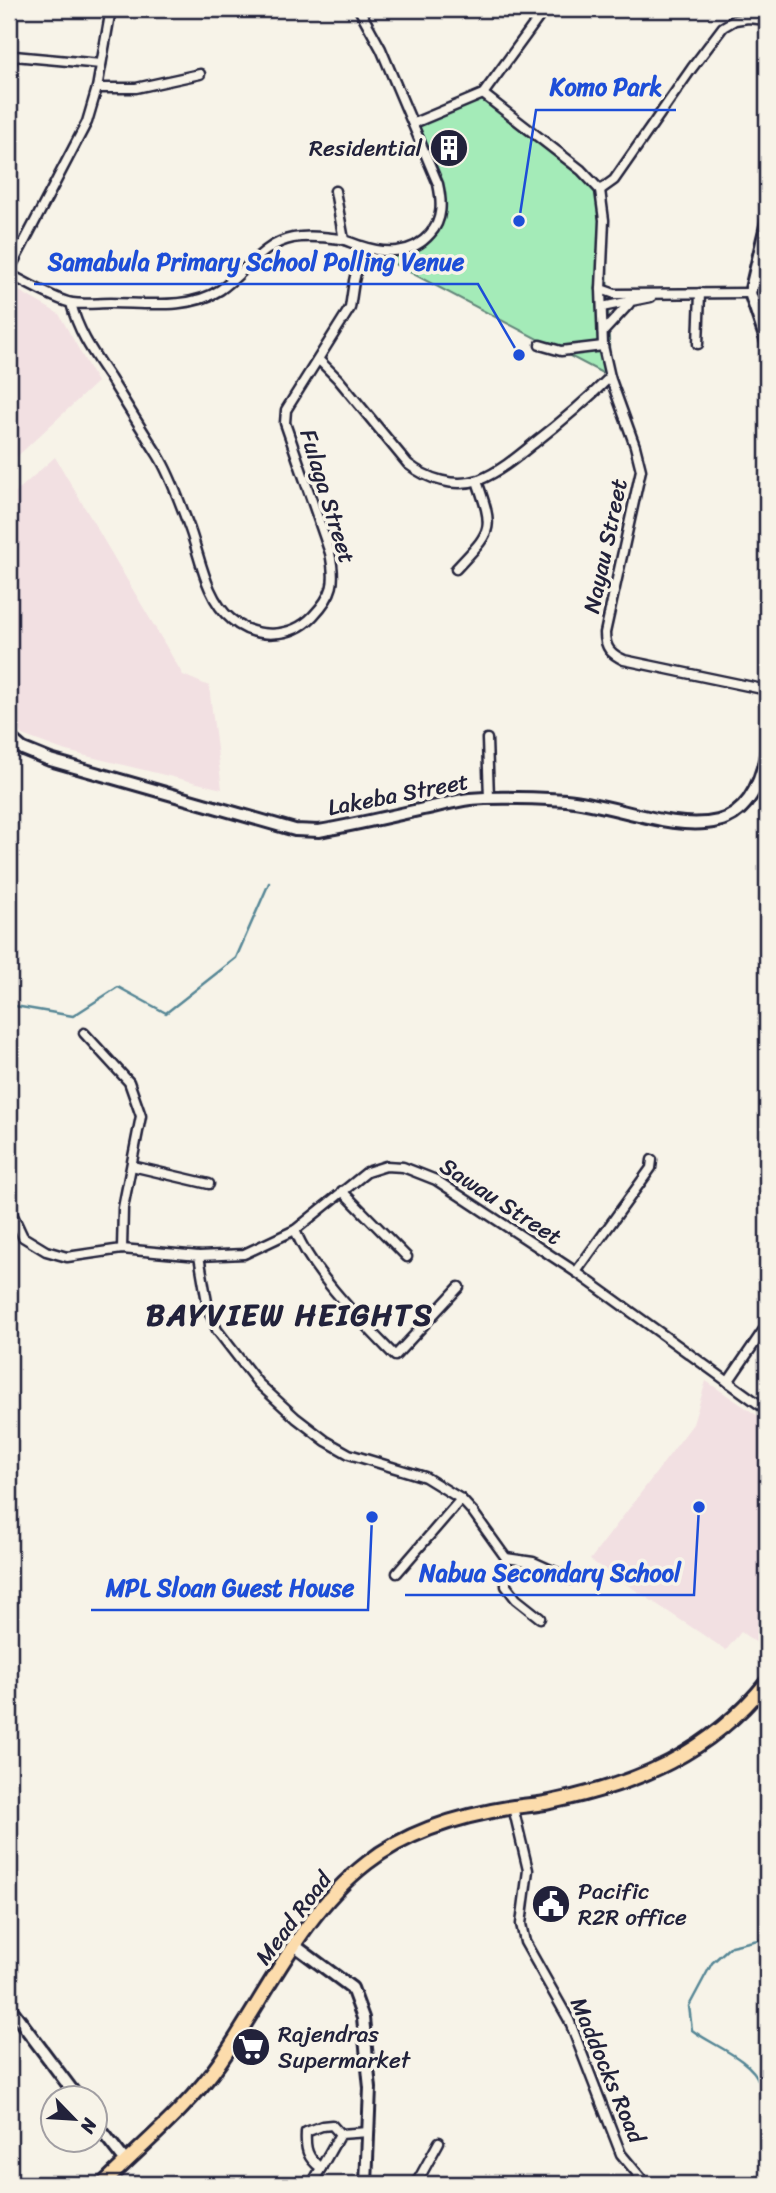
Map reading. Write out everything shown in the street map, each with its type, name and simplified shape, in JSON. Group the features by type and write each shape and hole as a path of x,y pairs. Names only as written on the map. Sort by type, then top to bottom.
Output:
{"main road":[{"path":"767,220 750,293 767,343"},
{"name":"Lakeba Street","path":"9,737 23,749 50,760 295,830 319,831 469,799 566,800 677,822 721,821 736,812 758,785 767,750"},
{"name":"Mead Road","path":"103,2184 205,2083 294,1945 328,1900 367,1862 428,1829 472,1816 549,1802 613,1786 667,1764 701,1746 740,1712 767,1682"},
{"path":"294,1945 352,1988 363,2018 370,2071 366,2184"},
{"path":"9,2006 68,2084"},
{"path":"108,2140 125,2162"}],"street":[{"path":"111,9 97,88 87,122 9,273 71,303 155,303 200,299 217,292 236,278 272,244 291,238 344,240 362,247 401,252 427,238 436,227 441,213 441,198 414,123 381,49 359,9"},
{"path":"414,123 484,94 545,9"},
{"path":"484,94 581,170 600,190 614,180 723,27 735,20 767,20"},
{"path":"9,69 14,56 101,64"},
{"path":"97,88 136,88 200,74"},
{"name":"Nayau Street","path":"600,190 604,220 601,289 603,346 610,377 641,470 605,644 612,654 624,660 767,690"},
{"path":"335,191 344,240"},
{"name":"Fulaga Street","path":"71,303 81,334 160,458 218,607 233,621 252,630 273,634 289,633 300,628 322,606 331,592 334,575 330,553 285,423 286,410 350,308 362,247"},
{"path":"601,289 615,294 750,293"},
{"path":"698,344 700,293"},
{"path":"602,307 657,295"},
{"path":"603,332 632,302"},
{"path":"540,345 561,351 603,346"},
{"path":"319,360 408,464 422,475 436,480 457,482 477,481 502,468 580,407 610,377"},
{"path":"456,569 488,531 489,515 477,481"},
{"path":"487,739 489,799"},
{"path":"84,1033 129,1083 141,1116 123,1208 122,1249"},
{"path":"576,1272 651,1168 652,1160"},
{"path":"132,1166 209,1184"},
{"name":"Sawau Street","path":"9,1207 23,1237 46,1251 67,1257 122,1249 199,1256 244,1254 295,1230 366,1172 386,1166 418,1171 436,1180 576,1272 767,1410"},
{"path":"342,1191 407,1256"},
{"path":"295,1230 305,1250 341,1298 395,1356 459,1287"},
{"path":"199,1256 208,1308 217,1330 258,1383 277,1402 326,1441 349,1454 425,1477 461,1499 474,1512 506,1558 506,1586 516,1599 540,1618"},
{"path":"728,1382 767,1325"},
{"path":"397,1573 461,1499"},
{"path":"506,1558 533,1562 571,1579"},
{"name":"Maddocks Road","path":"513,1807 528,1870 521,1924 525,1942 569,2020 621,2154 646,2184"},
{"path":"321,2168 311,2161 305,2146 306,2132 332,2125 340,2134"},
{"path":"340,2134 369,2132"},
{"path":"312,2184 340,2134"},
{"path":"416,2184 439,2142"}],"shaded area":[{"path":"14,288 59,314 97,382 9,464 9,298"},
{"path":"55,457 183,675 209,686 222,789 66,751 22,735 9,715 9,498"},
{"path":"706,1381 767,1422 767,1650 741,1632 726,1650 590,1560 693,1424"}],"green space":[{"path":"483,95 605,187 610,377 362,247 401,254 427,237 439,204 414,121"}],"waterway":[{"path":"9,1005 73,1016 118,987 166,1013 236,958 269,883"},
{"path":"767,1938 731,1946 712,1963 689,2006 692,2030 740,2060 755,2074 761,2089 761,2119 767,2140"}],"place":[{"name":"Residential","path":"449,148"},
{"name":"Komo Park","path":"519,221"},
{"name":"Samabula Primary School Polling Venue","path":"519,355"},
{"name":"Nabua Secondary School","path":"699,1507"},
{"name":"MPL Sloan Guest House","path":"372,1517"},
{"name":"Pacific R2R office","path":"551,1904"},
{"name":"Rajendras Supermarket","path":"251,2047"}],"district":[{"name":"BAYVIEW HEIGHTS","path":"290,1315"}]}
